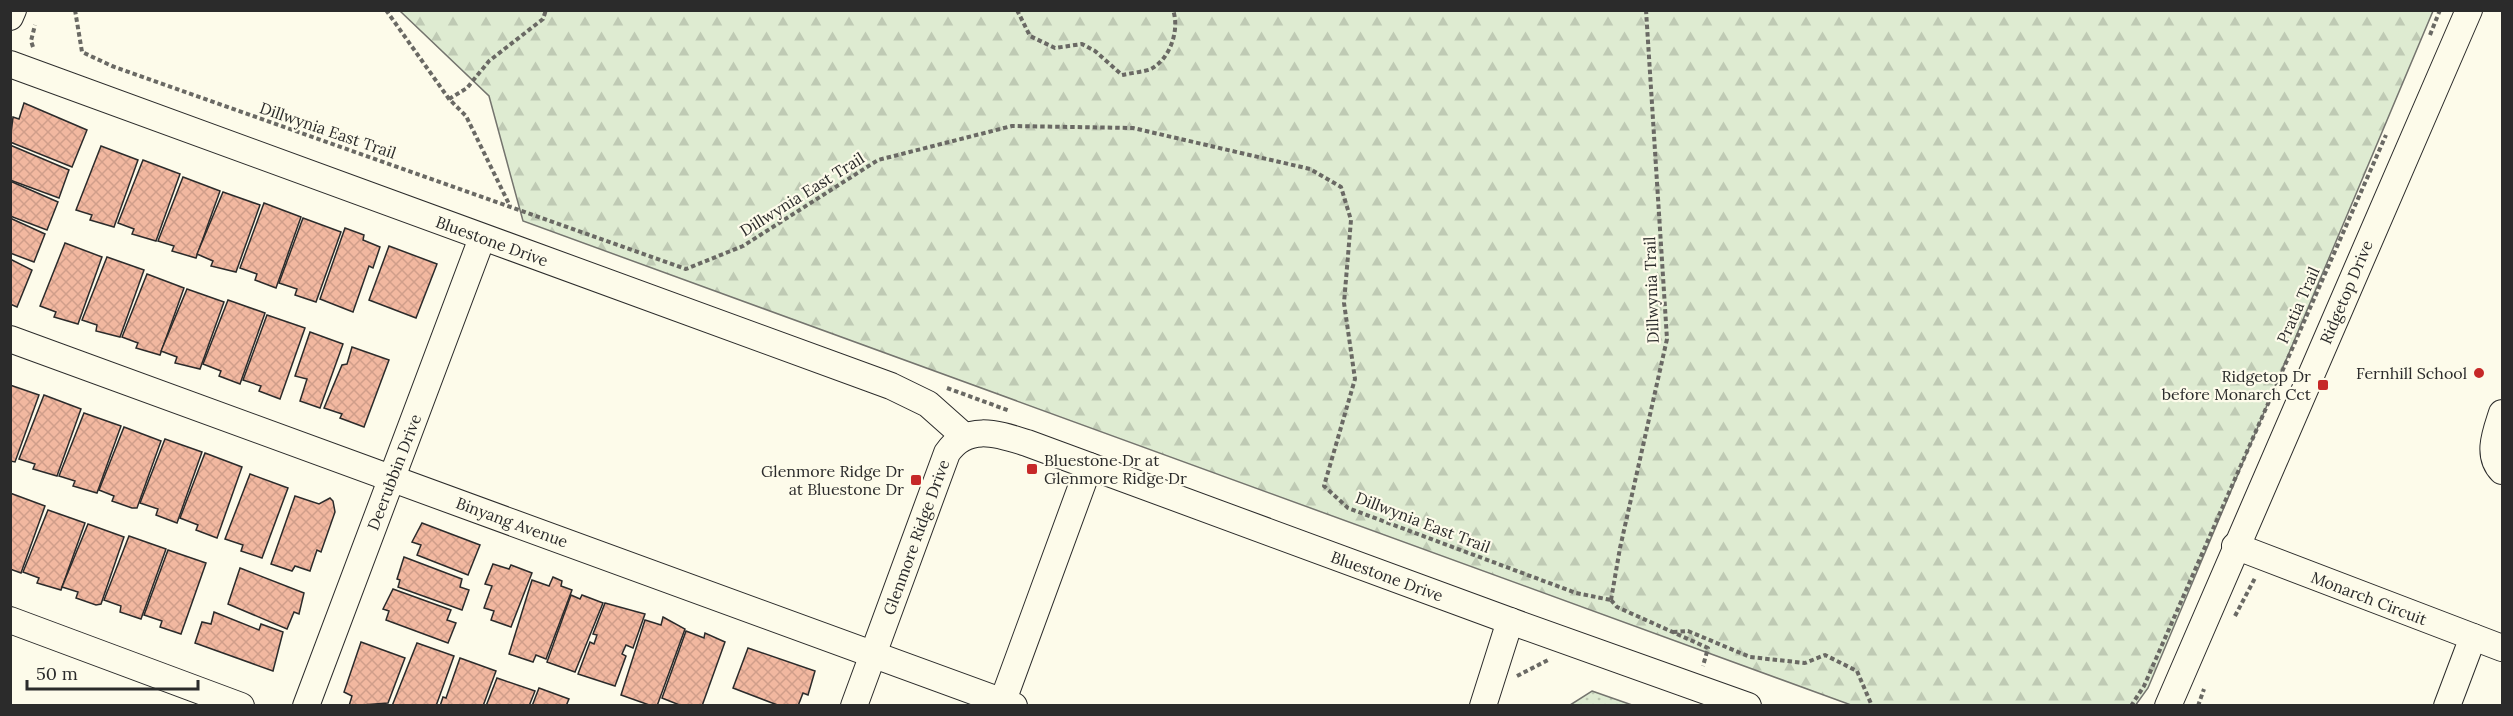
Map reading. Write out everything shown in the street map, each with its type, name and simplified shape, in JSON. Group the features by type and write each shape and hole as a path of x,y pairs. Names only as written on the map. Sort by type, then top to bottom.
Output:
{"street":[{"path":"10,17 13,10"},
{"name":"Ridgetop Drive","path":"2168,705 2469,10"},
{"name":"Bluestone Drive","path":"10,64 912,394 945,418 964,436 988,433 1027,443 1510,621 1748,705"},
{"name":"Deerubbin Drive","path":"306,705 482,238"},
{"name":"Binyang Avenue","path":"10,339 392,477 1006,704"},
{"path":"2502,413 2495,434 2493,450 2497,465 2502,471"},
{"name":"Glenmore Ridge Drive","path":"854,705 947,453 953,443 964,436"},
{"path":"1006,704 1089,466"},
{"name":"Monarch Circuit","path":"2235,546 2502,648"},
{"path":"10,620 241,705"},
{"path":"1483,705 1510,621"},
{"path":"2447,705 2473,637"}],"path":[{"name":"Dillwynia East Trail","path":"75,10 82,52 112,66 686,269 743,246 878,160 1012,126 1133,128 1310,169 1341,187 1351,220 1344,303 1354,379 1324,486 1348,508 1576,593 1611,600"},
{"path":"386,10 449,99 466,116 510,207"},
{"path":"449,99 467,88 489,61 543,19 546,10"},
{"path":"1017,10 1030,36 1054,48 1082,44 1095,51 1122,75 1151,68 1170,49 1177,20 1173,10"},
{"name":"Dillwynia Trail","path":"1611,600 1620,548 1667,339 1646,10"},
{"path":"2428,38 2440,10"},
{"name":"Pratia Trail","path":"2130,705 2144,686 2387,132"},
{"path":"2233,621 2253,585 2263,557"},
{"path":"1611,600 1617,607 1708,648 1696,686"},
{"path":"1673,632 1688,631 1750,657 1804,663 1825,655 1857,671 1872,705"},
{"path":"1511,678 1548,660 1558,664"},
{"path":"2198,705 2205,686"}],"green space":[{"path":"400,11 2433,11 2148,688 2135,706 1851,705 523,221 489,96"},
{"path":"1592,691 1632,705 1570,705"}],"building":[{"path":"24,103 87,130 72,167 10,142 13,117 19,119"},
{"path":"10,145 69,170 59,198 10,180"},
{"path":"101,146 138,160 114,227 90,220 92,215 76,210"},
{"path":"143,160 180,174 156,241 132,234 134,229 118,223"},
{"path":"183,177 220,191 196,258 172,251 174,246 158,241"},
{"path":"10,181 58,202 47,230 10,216"},
{"path":"223,192 260,205 236,272 211,266 213,261 197,254"},
{"path":"264,203 301,217 276,288 255,280 257,274 240,268"},
{"path":"10,218 45,234 34,262 10,253"},
{"path":"303,218 341,232 316,302 295,295 297,289 279,283"},
{"path":"345,228 364,235 363,240 380,247 373,268 369,266 353,312 320,299"},
{"path":"65,243 102,257 78,324 54,317 56,312 40,306"},
{"path":"389,246 437,264 416,318 369,300"},
{"path":"107,257 144,270 120,337 96,331 97,325 82,320"},
{"path":"10,259 32,270 17,307 10,304"},
{"path":"147,274 184,288 160,355 136,348 138,343 122,337"},
{"path":"187,289 224,302 200,369 175,363 177,357 161,351"},
{"path":"228,300 265,313 240,384 219,376 221,371 203,364"},
{"path":"267,315 305,328 280,399 259,391 261,386 243,380"},
{"path":"310,332 343,344 320,408 300,401 307,379 295,376"},
{"path":"352,347 389,360 364,427 340,418 342,414 324,408 342,365 347,364"},
{"path":"10,385 39,395 15,462 10,461"},
{"path":"44,395 81,409 57,476 33,469 35,464 19,459"},
{"path":"84,413 121,426 97,493 73,486 75,481 59,476"},
{"path":"124,427 161,441 137,508 112,501 114,496 99,490"},
{"path":"165,439 202,452 177,523 156,515 158,509 140,503"},
{"path":"205,453 242,467 217,538 196,530 198,525 180,518"},
{"path":"250,474 288,488 262,558 241,551 243,545 225,539"},
{"path":"10,493 45,506 21,573 10,569"},
{"path":"295,496 319,504 330,498 333,501 335,512 321,552 317,550 310,571 295,566 292,571 271,564"},
{"path":"48,510 85,523 61,590 37,583 39,578 23,572"},
{"path":"422,523 480,545 468,575 417,555 421,545 412,542"},
{"path":"88,524 124,537 101,604 96,605 76,598 78,592 62,587"},
{"path":"129,536 166,549 141,619 120,612 121,606 104,600"},
{"path":"168,550 206,563 181,634 160,627 162,621 144,615"},
{"path":"404,557 462,579 460,587 469,590 462,610 398,587 400,580 397,579"},
{"path":"493,564 509,569 511,565 532,573 511,627 491,620 494,611 484,608 492,586 485,584"},
{"path":"240,568 304,593 299,614 294,612 287,629 228,604"},
{"path":"553,577 562,581 561,586 572,590 546,659 536,655 533,662 509,654 532,580 549,586"},
{"path":"393,589 451,610 447,620 456,623 448,643 386,620 389,611 383,609"},
{"path":"571,595 580,599 582,595 603,603 575,672 547,662"},
{"path":"605,603 645,614 633,648 626,645 622,654 626,656 615,686 578,674 590,642 594,644 597,635 593,634"},
{"path":"214,612 259,630 261,624 283,632 273,671 195,643 202,622 211,624"},
{"path":"663,617 685,629 657,706 652,706 621,695 645,620 661,625"},
{"path":"686,631 704,638 705,633 725,642 702,706 682,706 662,698"},
{"path":"361,642 405,658 388,703 349,706 352,696 344,692"},
{"path":"417,643 454,656 436,706 392,706"},
{"path":"748,648 815,671 808,695 803,693 798,706 780,706 733,688"},
{"path":"460,658 496,671 483,706 440,706 443,697 446,698"},
{"path":"497,678 535,691 529,706 486,706"},
{"path":"539,688 569,699 566,706 532,706"}],"place":[{"name":"Fernhill School","path":"2479,373"},
{"name":"Ridgetop Dr before Monarch Cct","path":"2323,385"},
{"name":"Bluestone Dr at Glenmore Ridge Dr","path":"1032,469"},
{"name":"Glenmore Ridge Dr at Bluestone Dr","path":"916,480"}]}
